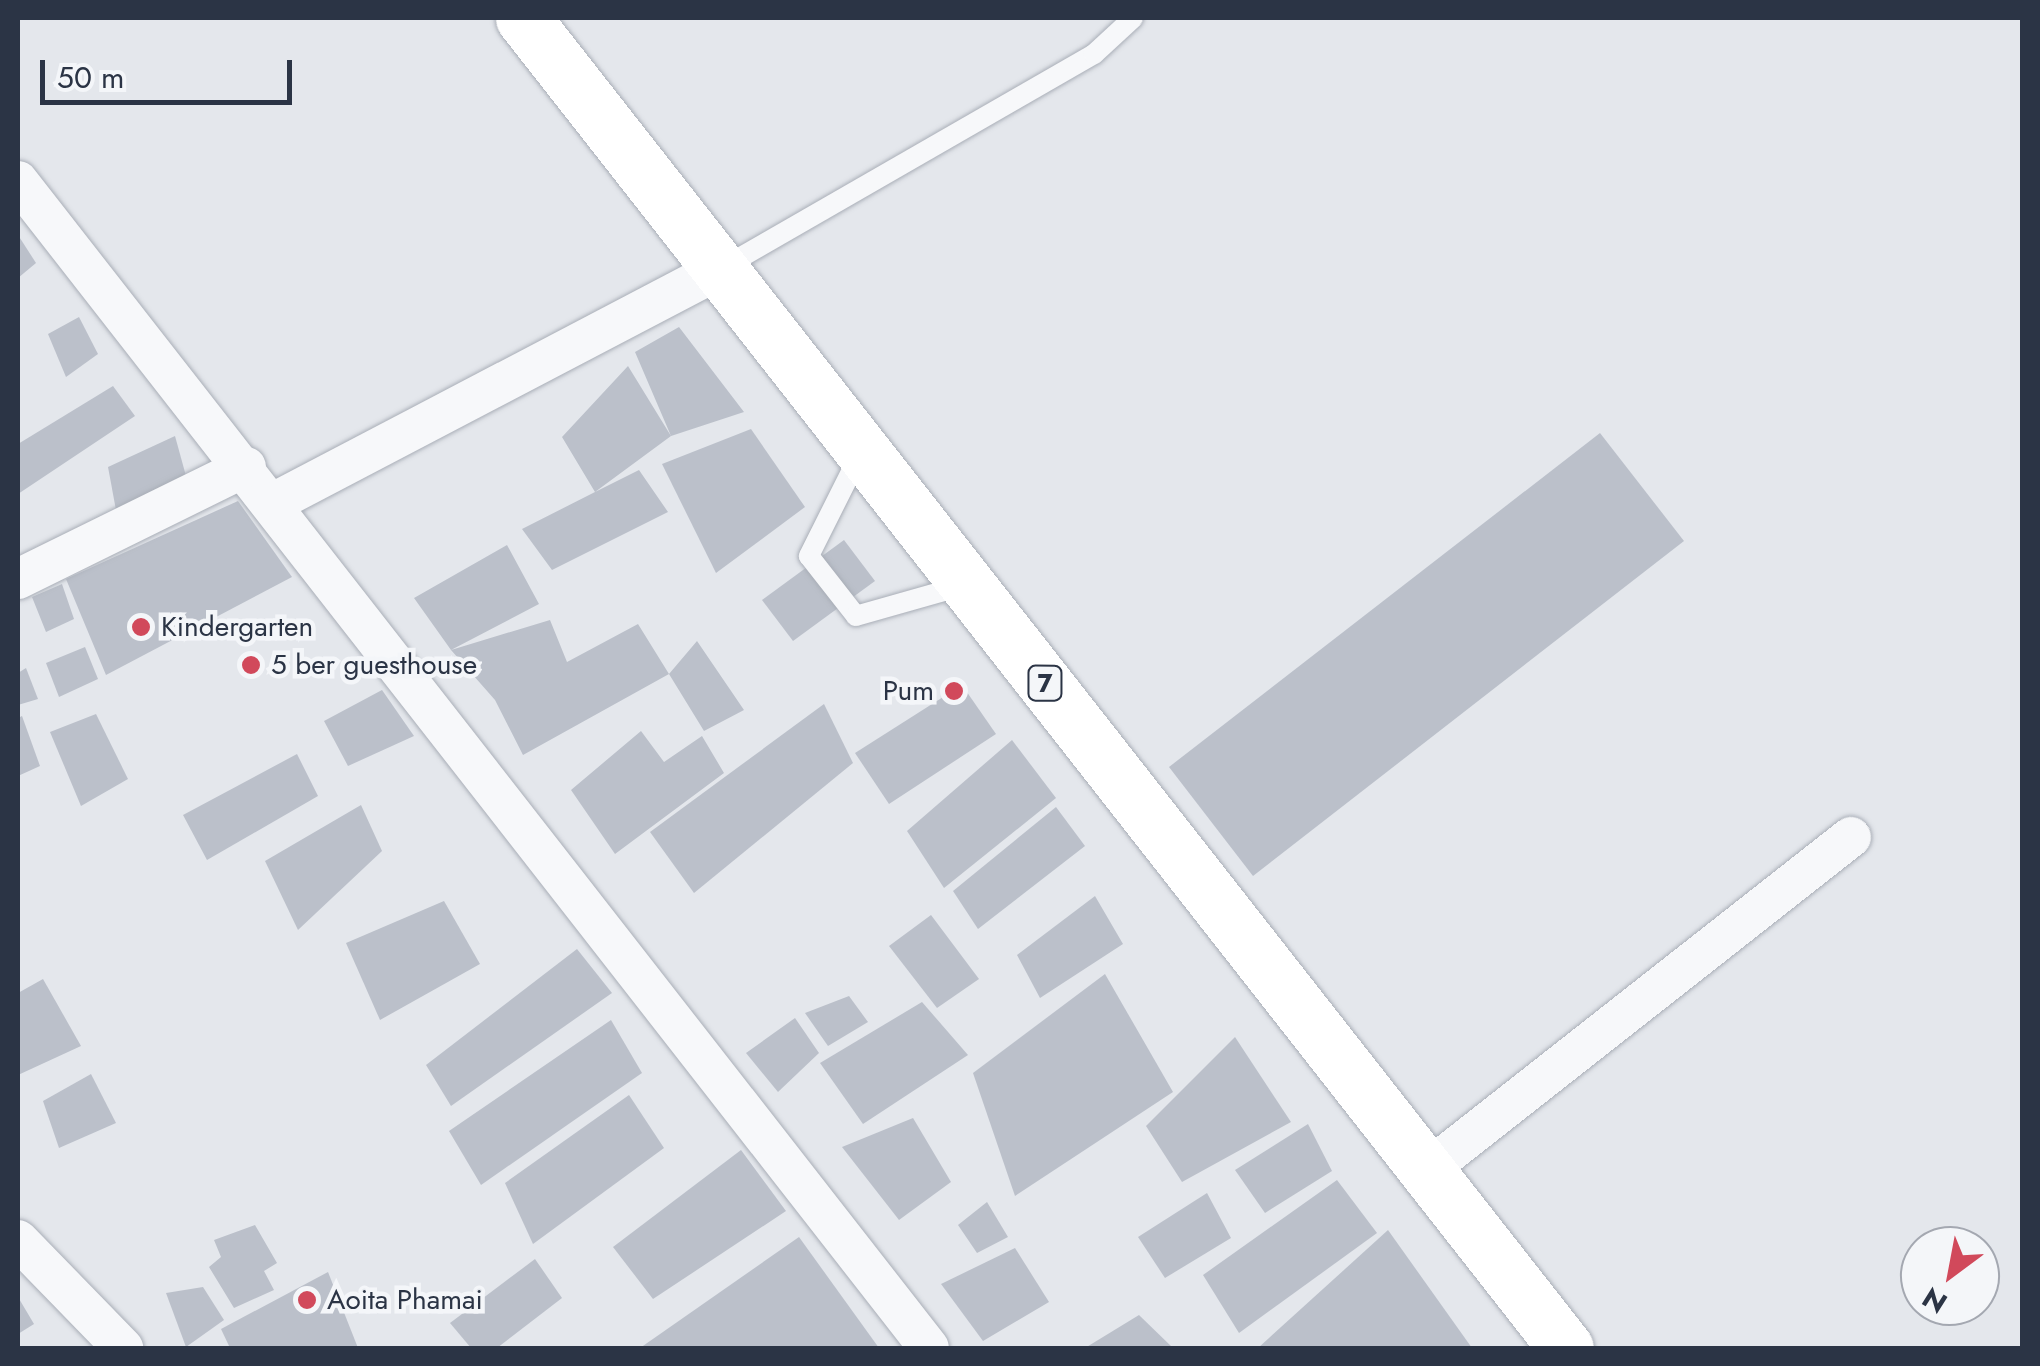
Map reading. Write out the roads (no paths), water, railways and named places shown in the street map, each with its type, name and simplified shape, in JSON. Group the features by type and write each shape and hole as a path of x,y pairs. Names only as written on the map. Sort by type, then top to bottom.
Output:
{"highway":[{"name":"7","path":"523,18 1566,1348"}],"street":[{"path":"18,180 273,502 929,1348"},
{"path":"273,502 720,270"},
{"path":"18,579 246,468"},
{"path":"1427,1170 1851,837"},
{"path":"18,1240 124,1348"}],"lane":[{"path":"720,270 1094,54 1132,18"},
{"path":"862,451 810,556 856,616 967,584"}],"place":[{"name":"Kindergarten","path":"141,627"},
{"name":"5 ber guesthouse","path":"251,665"},
{"name":"Pum","path":"954,691"},
{"name":"Aoita Phamai","path":"307,1300"}]}
